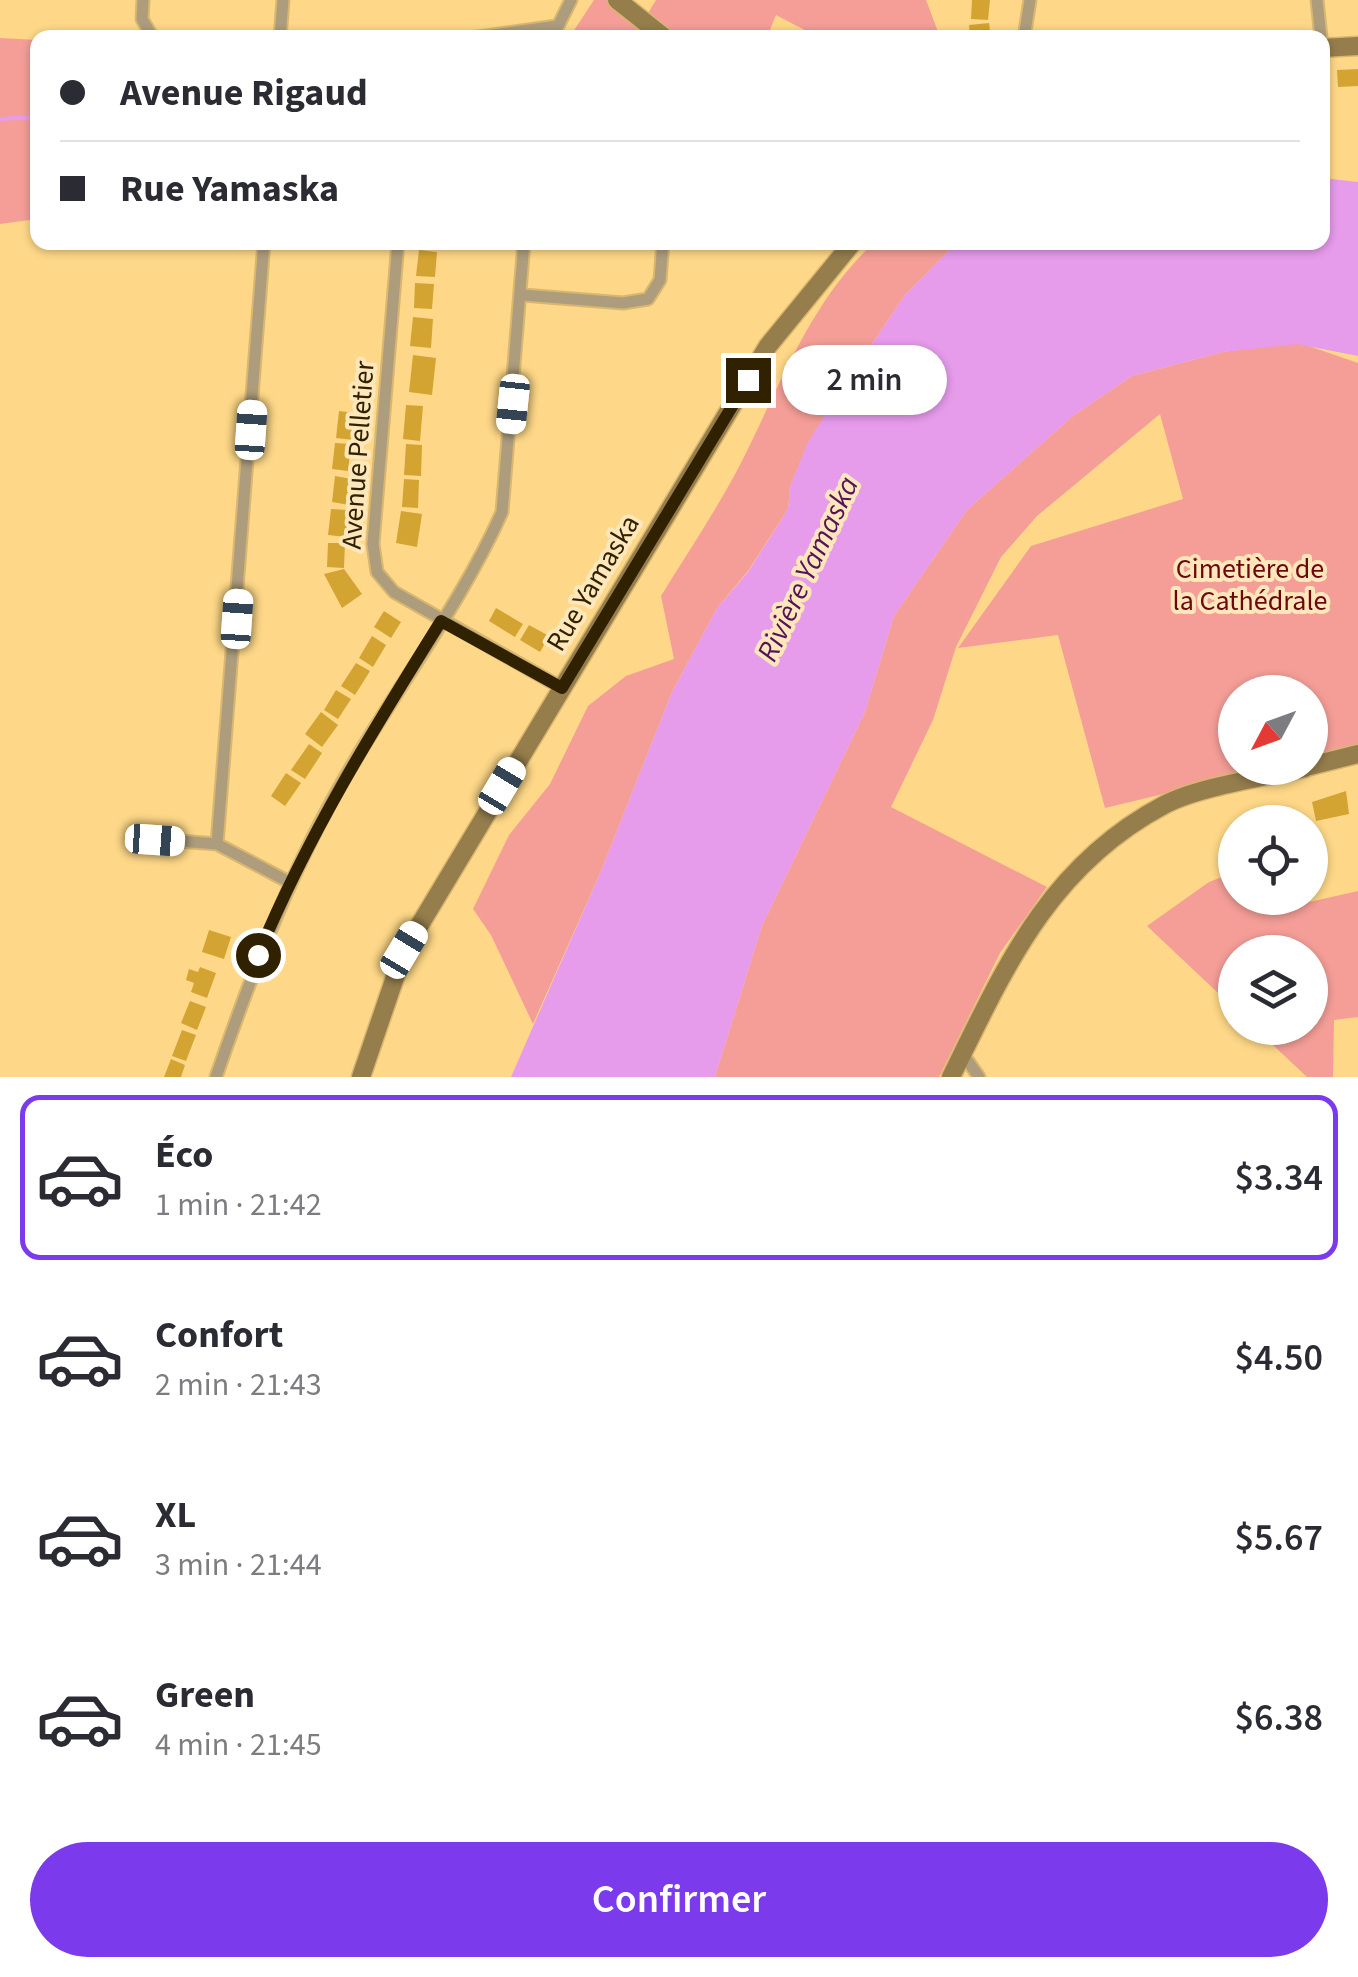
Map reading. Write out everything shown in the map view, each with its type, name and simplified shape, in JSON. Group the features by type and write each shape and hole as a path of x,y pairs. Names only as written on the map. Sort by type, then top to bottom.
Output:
{"street":[{"path":"143,0 142,19 148,30"},
{"path":"281,30 284,0"},
{"path":"555,30 571,0"},
{"path":"617,0 654,30"},
{"path":"1025,30 1030,0"},
{"path":"1317,0 1320,30"},
{"path":"1330,48 1358,46"},
{"path":"217,844 263,250"},
{"name":"Avenue Pelletier","path":"397,250 373,544 377,572 394,592 562,688"},
{"path":"216,1077 288,882 352,764 484,552 502,512 524,250"},
{"path":"523,295 623,303 648,299 660,280 662,250"},
{"name":"Rue Yamaska","path":"361,1077 404,950 768,346 846,250"},
{"path":"1328,762 1358,754"},
{"path":"951,1077 1011,954 1036,916 1124,830 1167,803 1237,785"},
{"path":"155,840 217,844 288,882"},
{"path":"962,1054 979,1077"}],"green space":[{"path":"594,0 609,0 642,23 656,0 926,0 937,30 805,30 776,15 770,30 574,30"},
{"path":"0,38 30,40 30,220 0,224"},
{"path":"867,250 949,250 905,295 836,397 807,445 790,487 788,509 748,571 717,608 672,692 601,871 533,1024 491,935 473,909 509,835 550,784 588,706 626,676 674,659 661,596 733,478 811,323 850,267"},
{"name":"Cimetière de la Cathédrale","path":"1297,342 1358,363 1358,747 1328,754 1328,675 1218,675 1218,781 1105,808 1058,635 958,648 1031,546 1183,499 1160,414 1037,516 1001,557 956,647 933,720 891,807 1047,887 1000,953 939,1077 715,1077 762,926 865,712 894,616 967,510 1073,416 1132,376 1223,352"},
{"path":"1218,879 1218,915 1328,915 1328,898 1358,891 1358,1017 1334,1020 1333,1077 1307,1077 1273,1045 1328,1045 1328,935 1218,935 1218,993 1147,926"}],"water":[{"name":"Rivière Yamaska","path":"1330,179 1358,182 1358,356 1297,344 1223,352 1132,376 1073,416 967,510 894,616 865,712 762,926 715,1077 511,1077 601,871 672,692 717,608 748,572 788,509 790,487 807,444 905,295 949,250 1330,250"}],"building":[{"path":"972,0 990,0 988,20 971,19"},
{"path":"989,23 990,30 969,30 969,25"},
{"path":"1358,69 1358,86 1338,87 1337,70"},
{"path":"419,250 437,252 435,277 416,276"},
{"path":"415,283 434,284 432,309 414,308"},
{"path":"413,317 433,319 431,348 410,346"},
{"path":"413,355 436,358 432,395 409,392"},
{"path":"406,405 423,406 420,441 403,439"},
{"path":"339,411 355,413 353,440 336,438"},
{"path":"335,443 351,444 348,471 332,469"},
{"path":"406,444 422,445 421,476 404,475"},
{"path":"335,476 352,479 349,505 332,502"},
{"path":"404,479 419,480 418,508 402,507"},
{"path":"331,509 348,510 346,537 328,535"},
{"path":"401,511 422,514 417,547 396,543"},
{"path":"328,543 345,543 344,568 327,567"},
{"path":"344,569 362,594 342,608 324,574"},
{"path":"496,608 523,624 515,637 489,621"},
{"path":"384,611 401,622 391,638 374,627"},
{"path":"529,625 549,636 540,652 520,640"},
{"path":"372,636 386,645 373,667 359,658"},
{"path":"356,663 370,671 355,695 341,686"},
{"path":"336,690 351,699 338,719 324,710"},
{"path":"321,712 338,725 322,747 305,734"},
{"path":"309,744 322,753 305,779 291,770"},
{"path":"286,773 301,783 285,806 271,796"},
{"path":"1346,791 1349,814 1328,818 1328,805 1312,802"},
{"path":"209,930 231,937 224,959 202,952"},
{"path":"200,967 216,973 207,998 191,992 194,983 186,980 189,969 198,972"},
{"path":"190,1001 206,1007 197,1030 181,1023"},
{"path":"182,1030 196,1035 186,1061 172,1056"},
{"path":"171,1059 185,1065 181,1077 164,1077"}],"waterway":[{"path":"0,119 30,117"}],"route":[{"path":"258,955 288,882 352,764 441,621 562,688 748,380"}]}
